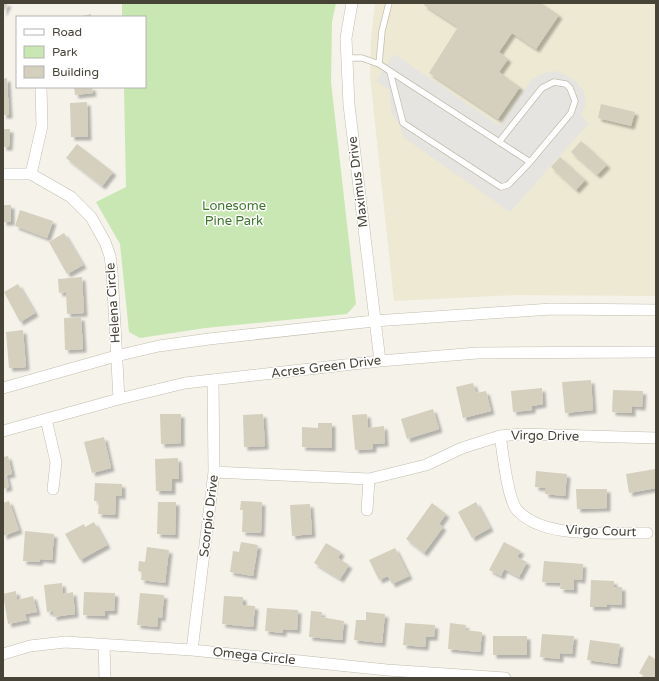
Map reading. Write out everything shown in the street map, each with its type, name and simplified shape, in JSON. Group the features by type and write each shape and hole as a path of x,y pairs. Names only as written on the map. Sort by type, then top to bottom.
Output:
{"street":[{"name":"Maximus Drive","path":"352,3 346,38 349,105 380,361"},
{"path":"31,174 42,126 41,88"},
{"name":"Helena Circle","path":"3,174 31,174 71,197 91,217 105,242 110,256 112,271 119,399"},
{"path":"3,388 116,356 159,346 208,339 374,321 551,309 656,310"},
{"name":"Acres Green Drive","path":"3,431 119,399 185,384 213,380 380,361 477,353 656,352"},
{"name":"Scorpio Drive","path":"192,650 214,472 213,380"},
{"path":"46,419 56,462 53,489"},
{"name":"Virgo Drive","path":"214,472 369,479 426,464 462,448 500,436 521,434 656,438"},
{"name":"Virgo Court","path":"500,436 509,490 517,510 537,525 568,531 647,533"},
{"path":"367,510 369,479"},
{"name":"Omega Circle","path":"3,654 30,646 65,642 192,650 387,674 505,678"},
{"path":"104,644 105,678"}],"lane":[{"path":"379,64 382,31 389,3"},
{"path":"346,58 362,58 379,64 530,162"},
{"path":"390,72 403,123 500,187 508,185 530,162 571,113 575,102 570,88 566,84 554,82 542,88 499,142"}],"shaded area":[{"path":"375,3 656,3 656,296 517,295 394,301 370,76 371,39"},
{"path":"394,54 500,126 531,80 544,73 557,71 573,79 583,90 586,103 581,116 589,123 510,212 403,137 400,126 392,115 389,90 376,81"}],"green space":[{"name":"Lonesome Pine Park","path":"122,3 336,3 332,22 331,82 356,304 347,314 205,328 140,338 129,332 120,244 96,202 126,187 124,88 146,88 146,16 122,16"}],"building":[{"path":"3,3 8,3 3,13"},
{"path":"425,3 541,3 559,15 536,49 512,33 499,52 508,59 499,72 520,87 498,119 429,73 458,27 424,5"},
{"path":"7,78 9,115 3,115 3,79"},
{"path":"74,88 92,88 93,93 75,95"},
{"path":"87,102 88,137 71,137 70,103"},
{"path":"601,104 635,112 631,126 598,118"},
{"path":"3,129 10,129 9,147 3,147"},
{"path":"581,141 607,165 597,175 571,152"},
{"path":"77,144 113,172 102,186 66,158"},
{"path":"560,157 585,180 576,190 551,167"},
{"path":"3,205 11,205 11,222 3,222"},
{"path":"20,210 53,221 47,238 15,226"},
{"path":"64,233 83,265 67,274 49,242"},
{"path":"82,277 84,313 67,314 66,292 59,293 58,279"},
{"path":"18,284 35,313 20,322 4,292"},
{"path":"81,317 83,349 65,350 64,318"},
{"path":"23,330 26,367 9,368 6,332"},
{"path":"591,380 593,410 565,413 562,382"},
{"path":"473,383 476,393 486,391 491,411 463,418 456,387"},
{"path":"542,388 543,404 532,406 532,410 513,412 511,391"},
{"path":"613,390 643,391 642,407 632,406 632,413 612,412"},
{"path":"433,409 439,429 407,439 401,419"},
{"path":"160,414 181,414 181,443 161,444"},
{"path":"263,414 265,446 244,447 243,415"},
{"path":"367,414 368,428 384,426 385,443 373,444 373,449 355,450 352,415"},
{"path":"318,423 332,423 332,448 302,447 302,427 318,428"},
{"path":"104,437 111,468 92,473 84,442"},
{"path":"8,456 12,474 6,475 9,487 3,489 3,457"},
{"path":"178,458 179,479 172,479 172,491 156,491 155,459"},
{"path":"655,469 656,488 629,493 626,474"},
{"path":"536,471 567,474 565,496 545,494 545,488 535,487"},
{"path":"95,483 122,484 122,496 116,495 115,515 98,514 99,501 94,501"},
{"path":"576,489 607,489 607,508 577,509"},
{"path":"9,501 19,530 3,536 3,503"},
{"path":"241,501 262,502 261,533 242,532 243,510 240,510"},
{"path":"158,502 176,502 175,535 157,534"},
{"path":"476,502 490,528 472,538 458,512"},
{"path":"432,503 446,514 439,524 443,527 424,553 406,539"},
{"path":"310,504 312,534 292,536 290,505"},
{"path":"94,522 107,545 80,560 65,534 84,524 85,527"},
{"path":"25,531 54,534 52,560 40,559 39,562 23,561"},
{"path":"241,542 258,545 253,576 230,572 233,551 239,552"},
{"path":"504,542 521,551 517,557 527,562 519,577 504,569 501,576 489,570"},
{"path":"326,543 341,552 338,558 349,565 340,579 314,563"},
{"path":"147,547 169,550 165,583 141,580 142,572 138,571 139,561 145,562"},
{"path":"395,548 409,576 392,584 388,576 379,580 369,560"},
{"path":"544,561 583,564 582,580 574,579 574,590 560,589 561,583 542,582"},
{"path":"591,580 614,581 614,587 622,587 622,605 607,604 607,607 590,607"},
{"path":"62,583 63,594 73,592 75,614 53,617 53,611 47,612 44,585"},
{"path":"16,591 17,600 33,596 37,612 25,614 27,620 8,624 3,594"},
{"path":"84,592 115,593 114,611 105,611 105,616 83,615"},
{"path":"140,593 164,595 162,618 158,617 157,627 137,625"},
{"path":"224,596 243,597 243,605 255,606 253,627 222,624"},
{"path":"267,608 298,610 297,630 283,629 283,633 265,631"},
{"path":"311,611 322,612 321,617 344,621 342,640 309,637"},
{"path":"366,612 385,614 382,643 354,640 356,620 366,620"},
{"path":"405,623 435,625 434,637 426,637 425,647 403,645"},
{"path":"450,623 466,625 465,630 482,632 480,652 448,649"},
{"path":"542,634 574,636 572,654 560,653 560,659 540,657"},
{"path":"493,636 527,636 527,655 493,655"},
{"path":"590,640 620,644 617,664 587,660"},
{"path":"649,655 656,660 656,678 648,678 639,673"}]}
